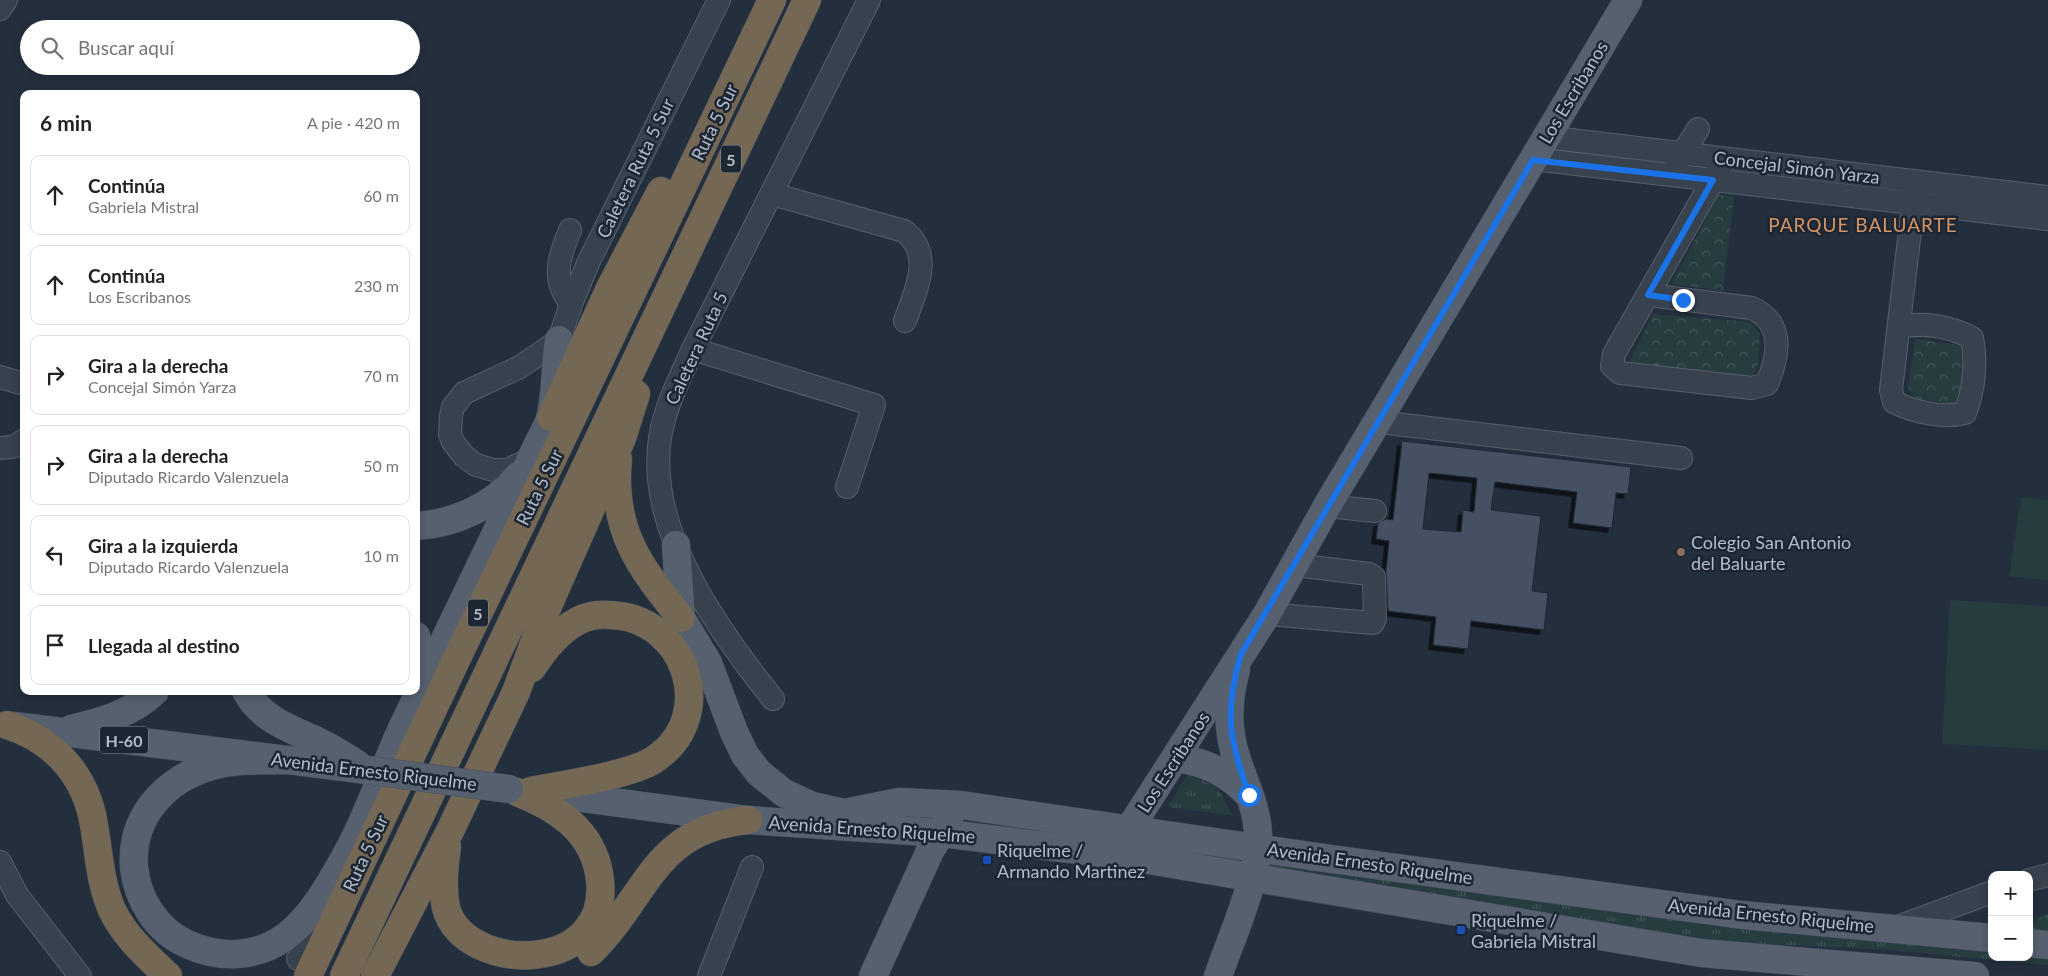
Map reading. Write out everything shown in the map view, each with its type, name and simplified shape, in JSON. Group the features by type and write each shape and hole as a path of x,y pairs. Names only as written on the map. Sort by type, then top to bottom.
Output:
{"highway":[{"path":"551,417 610,288 762,0"},
{"name":"Ruta 5 Sur","path":"299,970 328,933 772,0"},
{"name":"Ruta 5 Sur","path":"344,976 807,0"},
{"path":"375,976 450,831 516,692 547,608 622,438 635,399 656,318"},
{"path":"622,438 617,489 626,536 641,566 681,618"},
{"path":"516,692 539,657 566,629 577,621 604,615 632,618 657,630 676,651 687,675 689,702 684,722 675,740 656,759 644,766 618,773 520,790"},
{"path":"3,725 32,735 53,749 79,780 92,810 103,884 113,910 134,943 168,976"},
{"path":"450,831 444,874 446,908 450,922 464,944 484,960 508,967 542,966 567,954 587,935 597,914 601,891 593,851 579,831 553,808 520,790"},
{"path":"569,971 596,946 646,878 665,856 687,839 708,828 748,820"},
{"path":"299,970 346,856"}],"main road":[{"name":"Los Escribanos","path":"1119,855 1130,828 1266,614 1327,506 1379,422 1628,0"},
{"path":"420,692 551,417 554,366 559,340"},
{"path":"420,525 449,520 470,513 490,501 513,482 531,459"},
{"path":"676,545 681,618 708,663 740,745 759,773 771,784 798,800 844,813"},
{"path":"1218,976 1251,878 1258,847 1256,818 1236,756 1230,724 1232,691 1241,654"},
{"path":"60,732 111,717 146,700 151,695"},
{"path":"249,695 259,708 276,722 318,741 367,770"},
{"path":"405,722 409,695"},
{"path":"290,760 227,763 200,769 182,777 158,796 142,822 134,852 137,882 149,911 170,934 196,948 226,955 257,951 284,938 296,928 320,899 346,856 418,695"},
{"name":"Avenida Ernesto Riquelme","path":"3,725 290,760 748,820 942,833 1119,855 1701,953 1852,971 1976,976"},
{"path":"1176,758 1190,760 1216,769 1238,783 1249,795"},
{"name":"Avenida Ernesto Riquelme","path":"748,820 791,814 844,813 899,802 961,805 1742,915 1988,938"},
{"path":"874,976 930,851 961,805"},
{"path":"2033,943 2048,945"}],"street":[{"path":"0,9 6,0"},
{"name":"Caletera Ruta 5 Sur","path":"559,340 571,304 589,261 719,0"},
{"name":"Caletera Ruta 5","path":"773,699 747,666 717,621 691,578 676,545 661,494 658,458 660,438 670,401 693,349 869,0"},
{"path":"1670,175 1698,128"},
{"name":"Concejal Simón Yarza","path":"1539,148 1683,153 1915,192 2048,219"},
{"name":"Concejal Simón Yarza","path":"1539,148 1670,175 1713,180 1915,192 2048,197"},
{"path":"1648,295 1752,308 1765,314 1772,324 1778,340 1773,369 1767,384 1752,388 1620,373 1612,366 1614,354 1725,159"},
{"path":"1899,327 1921,325 1957,330 1972,338 1975,351 1972,395 1965,413 1953,416 1908,409 1894,402 1891,390 1915,192"},
{"path":"772,194 904,231 910,235 918,248 922,264 905,321"},
{"path":"570,230 558,260 557,275 562,290 571,304"},
{"path":"531,459 507,470 494,470 476,465 464,456 453,442 450,425 453,407 464,393 520,367 559,340"},
{"path":"693,349 874,405 847,487"},
{"path":"0,377 20,383"},
{"path":"1379,422 1681,458"},
{"path":"0,448 12,447 20,442"},
{"path":"1327,506 1375,511"},
{"path":"1266,614 1373,623 1375,618 1374,577 1369,574 1295,565"},
{"path":"495,658 547,608"},
{"path":"0,862 17,895 80,976"},
{"path":"710,976 752,867"},
{"path":"2033,879 2048,875"},
{"path":"1895,928 1988,893"}],"green space":[{"path":"1718,195 1734,195 1723,291 1672,284"},
{"path":"1653,314 1751,322 1760,334 1758,364 1753,377 1628,364"},
{"path":"1915,339 1954,344 1965,349 1963,397 1953,405 1916,398 1908,389"},
{"path":"2021,497 2048,500 2048,581 2009,576"},
{"path":"1950,600 2048,606 2048,750 1942,744"},
{"path":"1188,773 1218,788 1232,815 1168,807"},
{"path":"1264,859 1988,947 1988,959 1891,950 1724,942 1552,919 1262,870"},
{"path":"2048,914 2048,931 2033,929 2033,920"},
{"path":"2033,951 2048,953 2048,965 2006,961 2033,961"}],"building":[{"path":"1402,441 1631,467 1628,494 1616,493 1612,528 1573,523 1577,492 1495,482 1491,510 1541,516 1532,591 1548,593 1544,630 1471,621 1468,649 1433,645 1436,617 1388,611 1386,571 1389,541 1376,539 1378,523 1385,519 1393,520","holes":["1429,473 1477,478 1474,512 1463,510 1461,532 1423,529"]}],"place":[{"name":"Colegio San Antonio del Baluarte","path":"1681,552"},
{"name":"Riquelme / Armando Martinez","path":"987,860"},
{"name":"Riquelme / Gabriela Mistral","path":"1461,930"}],"district":[{"name":"PARQUE BALUARTE","path":"1863,224"}],"route":[{"path":"1249,795 1236,756 1231,733 1231,698 1241,654 1533,160 1713,180 1648,295 1683,300"}]}
